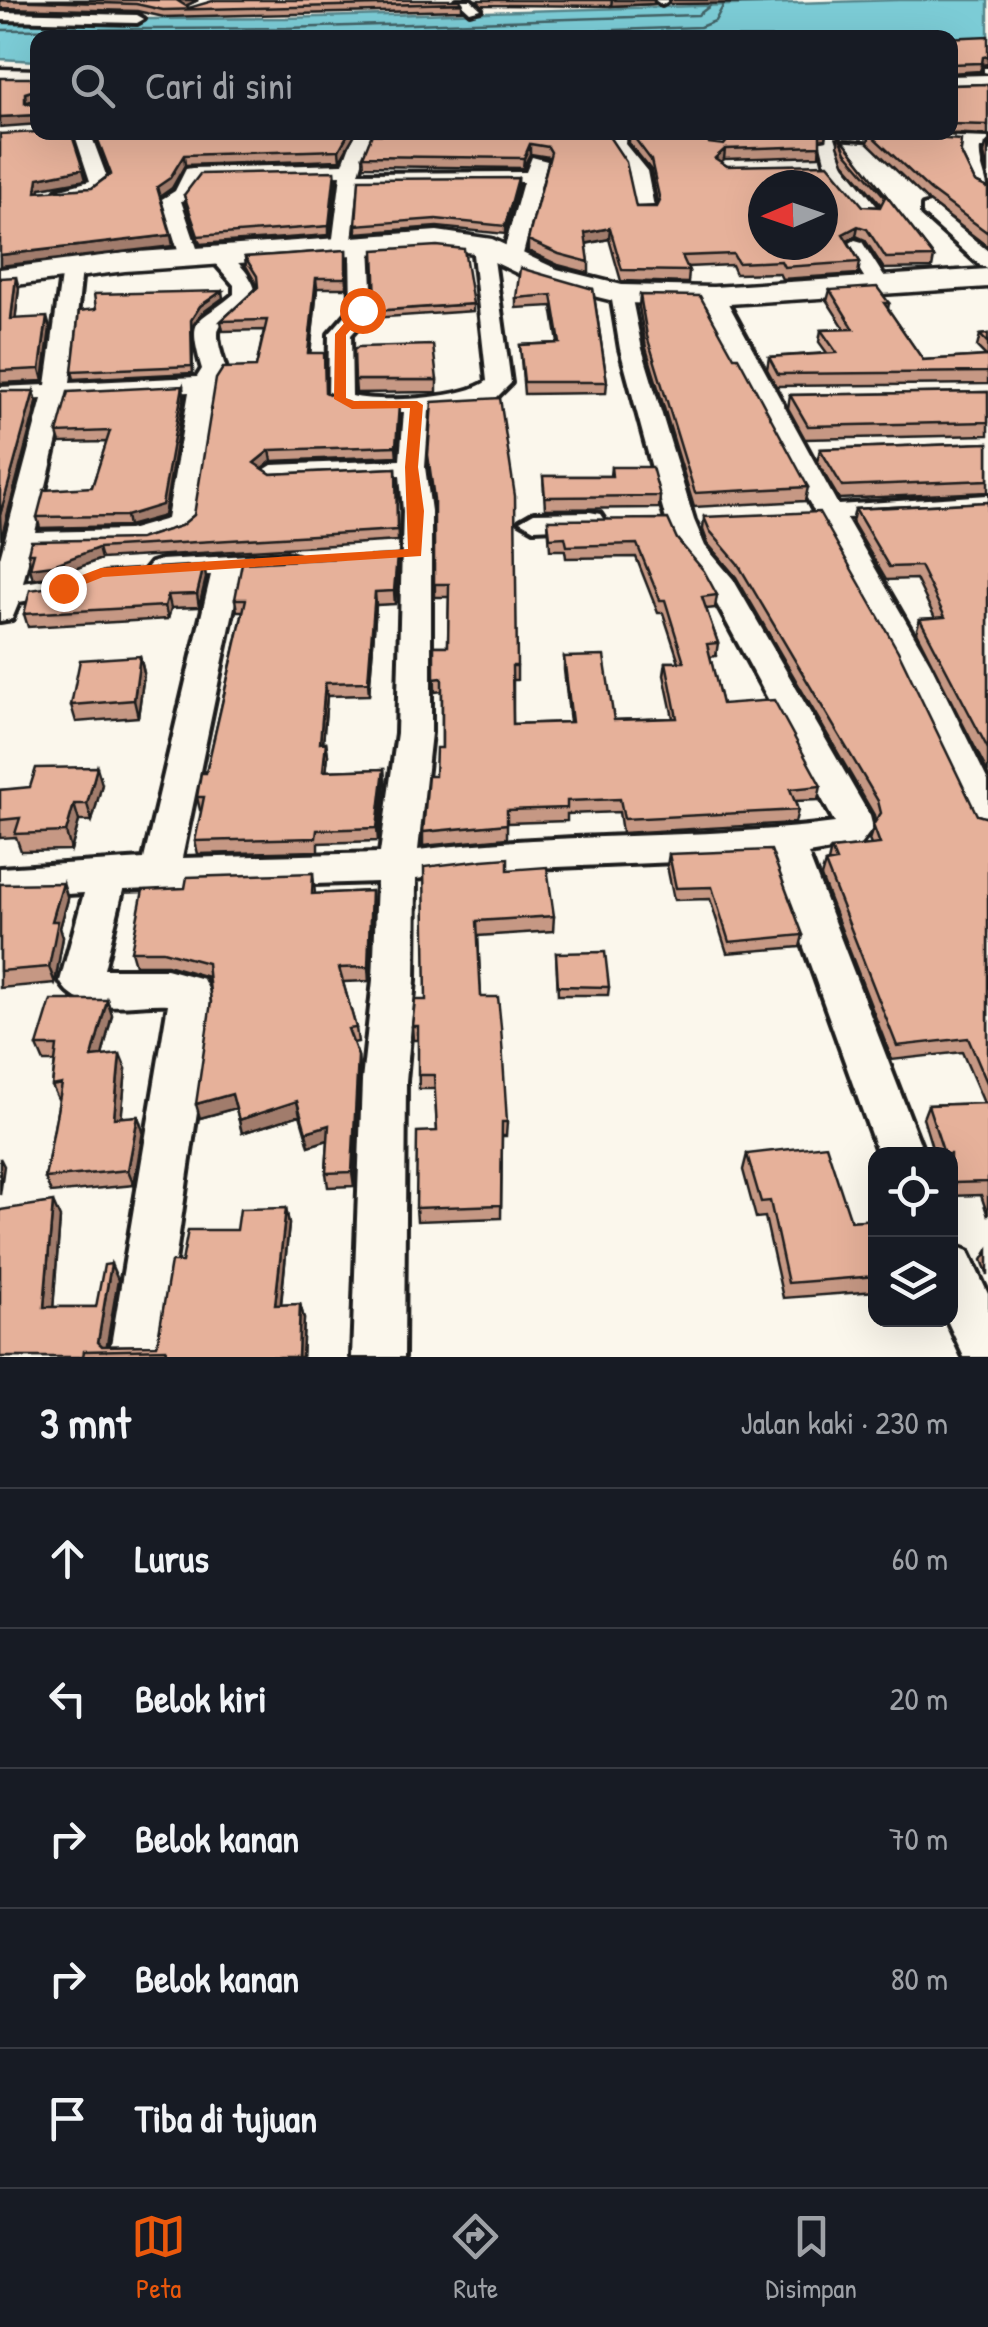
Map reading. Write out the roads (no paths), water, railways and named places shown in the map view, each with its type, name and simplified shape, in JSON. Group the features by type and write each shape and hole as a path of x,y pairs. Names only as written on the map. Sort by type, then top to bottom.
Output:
{"street":[{"path":"0,13 30,0"},
{"path":"83,18 125,5"},
{"path":"0,13 138,18"},
{"path":"0,76 30,77"},
{"path":"958,83 988,82"},
{"path":"48,196 88,190 100,183 85,140"},
{"path":"360,140 349,174 351,245 362,310 340,334 340,399 352,405 417,405 485,395 499,382 497,252 534,177 543,140"},
{"path":"412,140 455,157 534,177"},
{"path":"617,140 638,171 646,212"},
{"path":"828,140 824,166 871,210"},
{"path":"939,140 980,143 970,159 986,191"},
{"path":"19,541 139,537 174,530 180,523 204,384 214,369 207,354 206,329 214,314 238,305 246,294 244,284 204,256 171,199 182,194 192,172 349,174 455,157"},
{"path":"930,210 988,262"},
{"path":"0,278 204,256 438,240 497,252 547,276 622,294 713,296 988,278"},
{"path":"854,246 878,286"},
{"path":"3,606 57,389 72,268"},
{"path":"0,883 397,867 483,856 786,843 848,835 855,828 852,816 718,579 692,548 680,520 631,349 622,294"},
{"path":"713,296 794,451 914,662 988,818"},
{"path":"0,394 204,384"},
{"path":"767,397 803,397"},
{"path":"378,1357 384,1080 394,980 397,867 414,732 406,554 417,511 412,467 417,405"},
{"path":"794,451 833,450"},
{"path":"272,472 412,467"},
{"path":"792,513 988,503"},
{"path":"534,521 718,518"},
{"path":"137,570 322,559"},
{"path":"160,874 228,565"},
{"path":"3,606 101,572"},
{"path":"786,843 898,1147"},
{"path":"107,877 80,981 88,987 166,986 188,992 190,1016 135,1357"},
{"path":"958,1286 988,1350"}],"water":[{"path":"988,0 988,37 958,37 958,30 30,30 30,61 0,59 0,20 286,18"}]}
